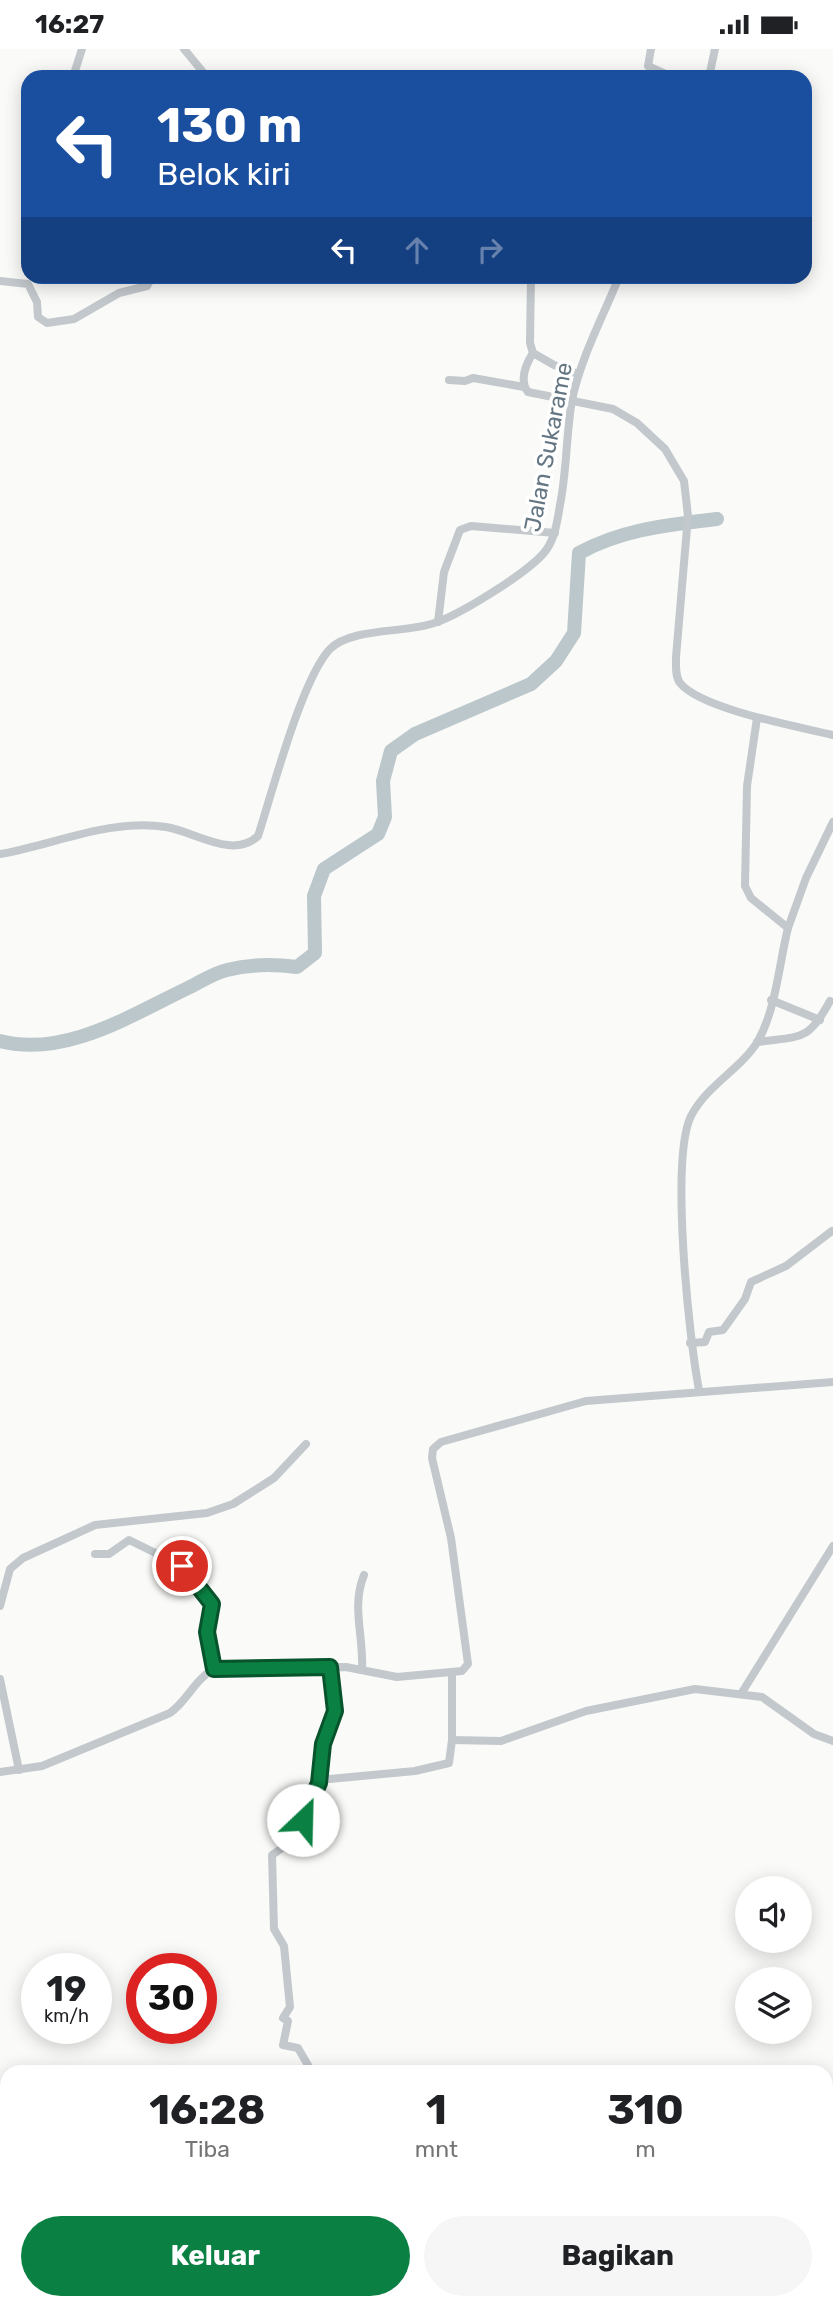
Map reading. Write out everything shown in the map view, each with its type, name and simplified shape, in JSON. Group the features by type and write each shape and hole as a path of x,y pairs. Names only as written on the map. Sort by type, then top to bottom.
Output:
{"street":[{"path":"75,70 82,49"},
{"path":"184,49 201,70"},
{"path":"651,49 648,66 657,70"},
{"path":"710,70 715,49"},
{"path":"0,281 21,283"},
{"path":"28,284 37,302 38,317 47,323 78,317 119,293 148,284"},
{"path":"531,284 530,343 533,353 578,374"},
{"name":"Jalan Sukarame","path":"0,854 123,826 168,827 225,844 248,844 258,836 303,700 327,652 344,638 408,630 438,622 496,589 542,556 555,533 563,491 572,400 578,374 616,284"},
{"path":"524,387 526,363 533,353"},
{"path":"449,380 465,381 473,378 524,387 528,392 613,409 638,423 665,449 684,481 688,516 676,657 677,677 682,685 708,700 757,718 833,735"},
{"path":"438,622 444,572 460,530 471,526 555,533"},
{"path":"757,718 747,786 745,886 751,898 788,928"},
{"path":"699,1390 690,1343 683,1163 686,1130 706,1094 757,1042 771,1000 788,928 806,878 833,822"},
{"path":"771,1000 820,1020"},
{"path":"757,1042 801,1036 811,1031 831,1000"},
{"path":"690,1343 705,1342 709,1332 723,1330 746,1299 751,1282 786,1266 832,1231"},
{"path":"0,1772 42,1766 170,1713 183,1704 201,1676 214,1669 330,1667 362,1669 397,1677 452,1674 466,1668 468,1650 451,1538 433,1469 433,1449 441,1442 586,1401 699,1390 833,1382"},
{"path":"0,1606 10,1569 23,1557 95,1525 207,1513 233,1504 274,1478 306,1444"},
{"path":"95,1554 109,1554 130,1540 182,1566 212,1604 207,1632 214,1669"},
{"path":"741,1694 833,1546"},
{"path":"362,1669 363,1646 356,1611 364,1575"},
{"path":"308,2065 299,2048 283,2045 285,2019 290,2007 284,1946 274,1929 272,1855 294,1840 319,1780 323,1744 335,1708 330,1667"},
{"path":"319,1780 442,1767 450,1761 452,1674"},
{"path":"0,1679 19,1770"},
{"path":"452,1740 506,1740 586,1710 695,1689 768,1699 814,1734 833,1741"}],"waterway":[{"path":"0,1041 24,1045 73,1039 121,1021 222,971 270,965 297,967 315,953 314,896 324,869 378,834 385,817 383,781 391,751 415,734 531,684 556,661 574,633 579,553 629,533 717,519"}],"route":[{"path":"182,1566 212,1604 207,1632 214,1669 330,1667 335,1711 323,1744 319,1783 303,1820"}]}
